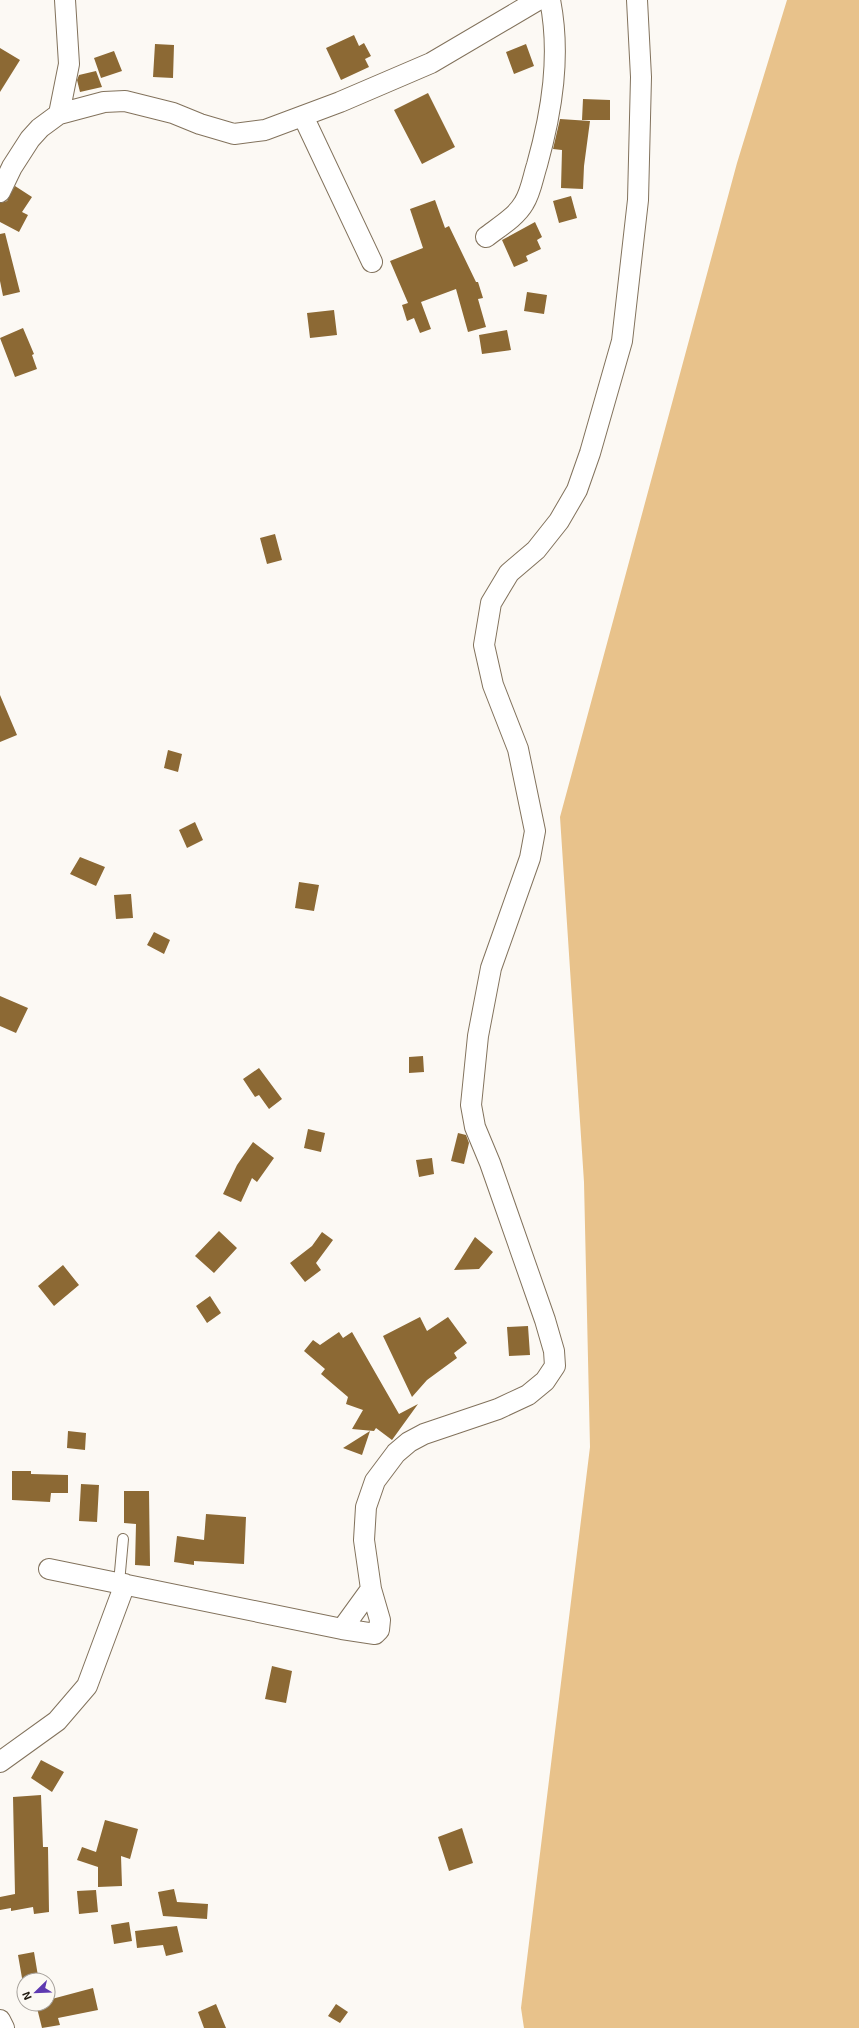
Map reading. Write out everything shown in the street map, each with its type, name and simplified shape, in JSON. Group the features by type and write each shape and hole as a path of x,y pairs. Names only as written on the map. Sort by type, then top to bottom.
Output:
{"street":[{"path":"59,114 69,64 65,0"},
{"path":"0,192 12,167 30,139 40,128 59,114 104,102 125,101 173,113 200,124 234,134 265,130 340,102 431,63 538,0"},
{"path":"486,237 517,212 525,202 545,135 556,54 555,25 550,0"},
{"path":"50,1569 342,1629 375,1634 379,1630 380,1620 371,1589 364,1540 366,1507 375,1481 396,1453 409,1442 424,1434 498,1409 528,1395 545,1381 555,1366 554,1351 545,1320 490,1163 475,1127 471,1105 478,1036 491,968 530,858 535,830 518,749 493,685 484,646 491,603 510,573 536,550 559,521 578,490 622,342 638,200 641,77 636,0"},
{"path":"303,116 372,262"},
{"path":"0,1762 58,1720 87,1686 122,1584"},
{"path":"342,1629 371,1589"},
{"path":"0,2020 4,2028"}],"lane":[{"path":"122,1584 123,1539"}],"shaded area":[{"path":"787,0 859,0 859,2028 524,2028 521,2008 590,1447 584,1182 560,817 737,163"}],"building":[{"path":"354,35 359,46 364,43 371,56 365,59 369,67 341,80 326,48"},
{"path":"155,44 174,45 173,78 153,77"},
{"path":"526,44 534,66 514,74 506,52"},
{"path":"0,48 20,60 0,92"},
{"path":"114,51 122,71 101,78 94,58"},
{"path":"96,71 102,87 80,92 77,80 79,75"},
{"path":"428,93 455,147 422,164 394,110"},
{"path":"583,99 610,100 610,120 582,120"},
{"path":"560,119 590,121 584,166 583,189 561,188 562,150 553,149"},
{"path":"15,186 32,197 22,212 28,215 19,232 0,222 0,203 7,201"},
{"path":"571,196 577,218 559,223 553,201"},
{"path":"435,200 445,228 449,226 476,282 478,282 483,298 478,299 486,327 468,332 456,289 421,302 431,329 420,333 414,318 407,321 402,305 408,303 390,261 423,248 410,209"},
{"path":"535,222 542,237 537,240 541,249 526,256 528,261 514,267 502,240"},
{"path":"5,233 20,292 3,296 0,281 0,234"},
{"path":"527,292 547,295 544,314 524,311"},
{"path":"334,310 337,335 310,338 307,313"},
{"path":"23,328 34,354 32,355 37,369 15,377 0,338"},
{"path":"507,330 511,350 482,354 479,335"},
{"path":"275,534 282,560 267,564 260,538"},
{"path":"0,695 17,735 0,742"},
{"path":"168,750 182,754 178,772 164,768"},
{"path":"195,822 203,840 187,848 179,830"},
{"path":"80,857 105,867 96,886 70,874"},
{"path":"299,882 319,885 314,911 295,908"},
{"path":"131,894 133,918 116,919 114,895"},
{"path":"154,932 170,940 164,954 147,945"},
{"path":"0,996 28,1008 16,1033 0,1026"},
{"path":"423,1056 424,1072 409,1073 409,1057"},
{"path":"259,1068 282,1099 269,1109 259,1095 255,1097 243,1079"},
{"path":"308,1129 325,1133 321,1152 304,1148"},
{"path":"458,1133 466,1135 469,1143 464,1164 451,1161"},
{"path":"253,1142 274,1158 257,1182 252,1178 241,1202 223,1194 237,1165"},
{"path":"432,1158 434,1174 419,1177 416,1160"},
{"path":"219,1231 237,1248 214,1273 195,1256"},
{"path":"322,1232 333,1240 316,1263 321,1270 305,1282 290,1263 312,1246"},
{"path":"475,1237 493,1252 479,1269 454,1270"},
{"path":"63,1265 79,1285 54,1306 38,1286"},
{"path":"210,1296 221,1313 207,1323 196,1306"},
{"path":"420,1317 427,1331 448,1317 467,1343 454,1353 457,1358 427,1380 412,1397 383,1336"},
{"path":"528,1326 530,1355 509,1356 507,1327"},
{"path":"339,1332 343,1338 352,1332 399,1414 418,1404 392,1440 376,1428 374,1431 352,1429 363,1410 346,1404 348,1397 321,1374 325,1369 304,1351 313,1340 320,1345"},
{"path":"68,1431 86,1433 85,1450 67,1448"},
{"path":"370,1431 362,1455 343,1448"},
{"path":"12,1471 31,1471 31,1474 68,1475 68,1493 51,1493 50,1502 12,1500"},
{"path":"81,1484 99,1485 97,1522 79,1521"},
{"path":"124,1491 149,1491 150,1566 135,1565 136,1524 124,1523"},
{"path":"206,1514 246,1517 244,1564 194,1561 194,1565 174,1562 177,1536 204,1540"},
{"path":"272,1666 292,1671 286,1703 265,1699"},
{"path":"41,1760 64,1772 52,1792 31,1778"},
{"path":"41,1795 43,1847 48,1847 49,1912 34,1914 33,1907 11,1911 11,1908 0,1910 0,1897 15,1894 13,1797"},
{"path":"105,1820 138,1829 130,1859 121,1856 122,1886 98,1887 98,1867 77,1860 82,1847 96,1852"},
{"path":"462,1828 473,1863 449,1871 438,1837"},
{"path":"174,1889 177,1902 208,1904 207,1919 163,1916 158,1892"},
{"path":"96,1890 98,1912 79,1914 77,1891"},
{"path":"129,1922 132,1941 114,1944 111,1925"},
{"path":"177,1926 183,1952 166,1956 163,1945 137,1948 135,1931"},
{"path":"34,1952 37,1972 21,1972 18,1955"},
{"path":"93,1988 98,2010 58,2018 60,2025 42,2028 38,2012 56,2012 56,1998"},
{"path":"216,2004 226,2028 204,2028 198,2012"},
{"path":"336,2004 348,2012 340,2023 328,2016"}]}
